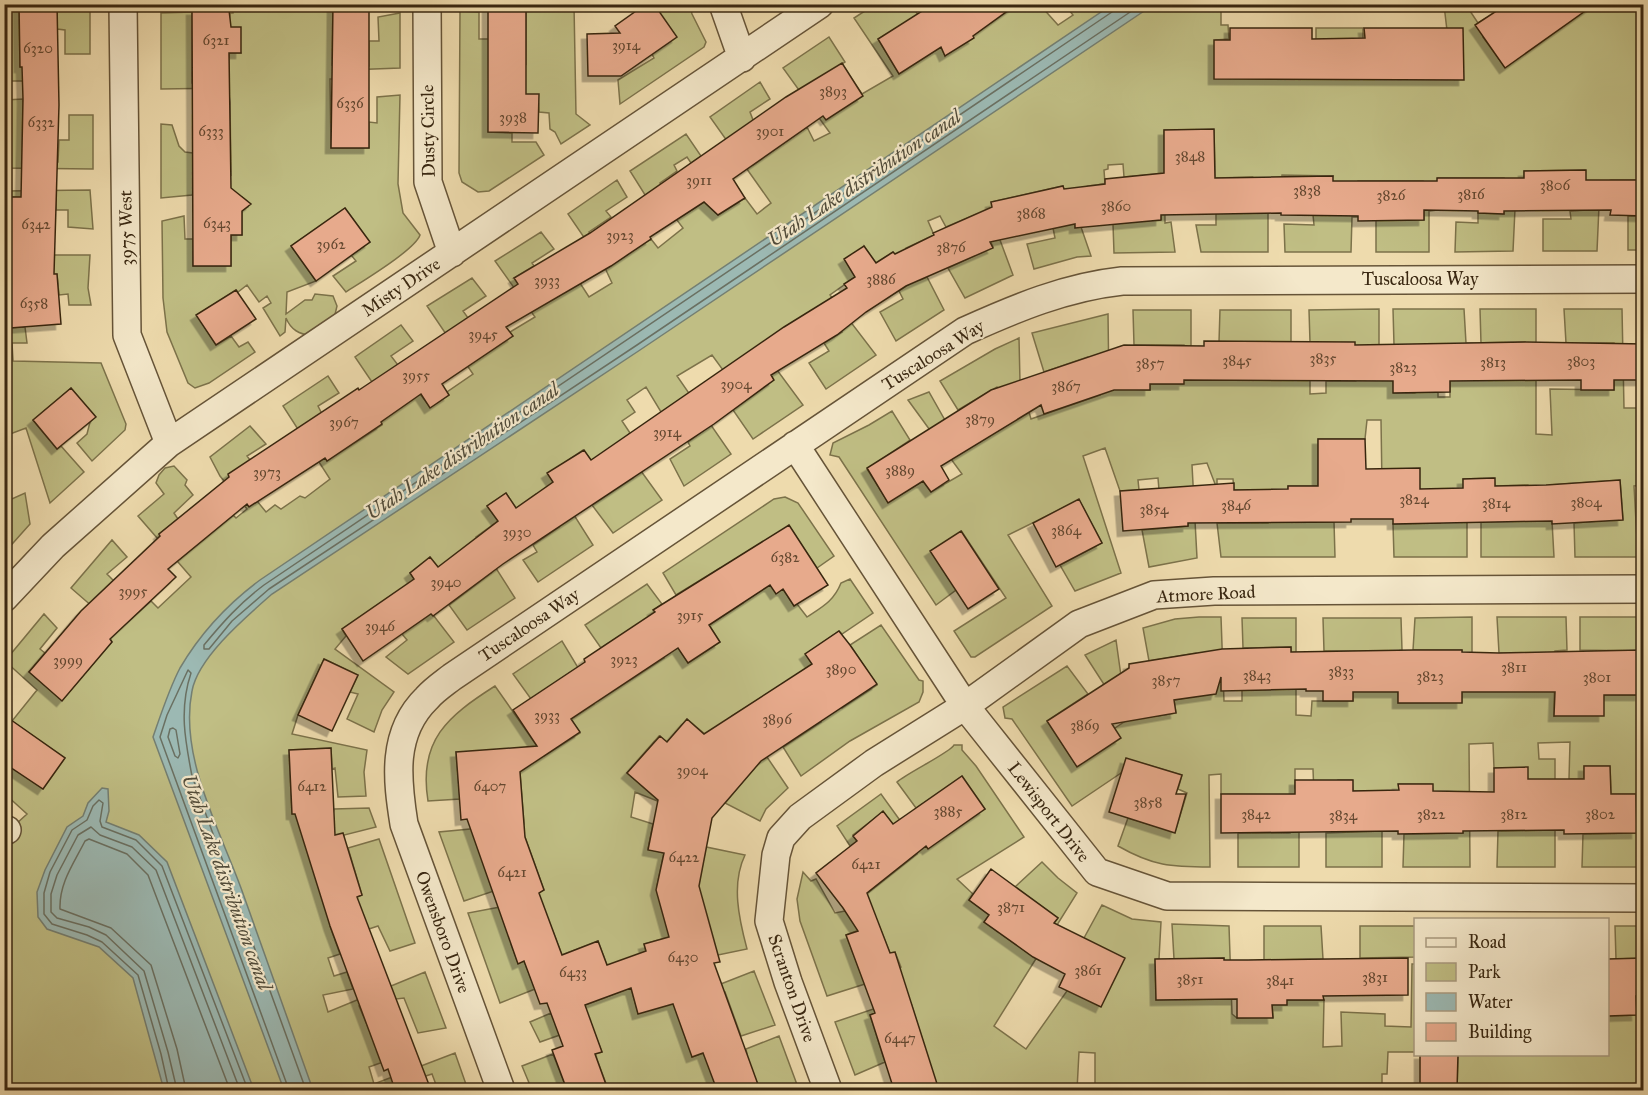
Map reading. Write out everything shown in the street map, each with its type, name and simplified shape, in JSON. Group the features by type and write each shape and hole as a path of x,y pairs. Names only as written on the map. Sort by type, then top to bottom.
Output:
{"street":[{"name":"3975 West","path":"123,4 127,335 169,443"},
{"name":"Dusty Circle","path":"427,4 428,182 452,253"},
{"path":"723,4 742,58"},
{"name":"Misty Drive","path":"4,598 52,546 169,443 820,4"},
{"name":"Tuscaloosa Way","path":"397,770 405,730 415,712 426,698 452,677 965,331 1037,299 1094,285 1122,281 1644,279"},
{"name":"Lewisport Drive","path":"795,445 965,706 1097,872 1167,896 1644,898"},
{"name":"Atmore Road","path":"778,847 781,838 812,807 874,763 965,706 1079,624 1154,595 1214,591 1644,589"},
{"name":"Owensboro Drive","path":"397,770 404,825 501,1090"},
{"name":"Scranton Drive","path":"778,847 769,921 788,982 828,1090"}],"green space":[{"path":"1221,4 1221,25 1228,25 1229,39 1216,40 1217,76 1327,40 1316,39 1316,28 1363,28 1363,39 1448,39 1444,5 1466,5 1478,23 1486,18 1493,28 1483,37 1504,66 1593,5 1643,5 1643,180 1611,180 1600,184 1597,251 1543,251 1543,219 1571,219 1570,211 1587,210 1585,170 1524,171 1525,208 1515,209 1513,251 1455,252 1456,222 1478,223 1478,213 1504,214 1504,178 1438,178 1437,210 1429,211 1429,252 1376,252 1376,220 1424,220 1423,181 1358,181 1358,217 1352,217 1351,252 1285,252 1284,224 1314,225 1313,215 1333,176 1282,175 1281,184 1268,184 1268,252 1201,252 1196,225 1216,225 1216,214 1252,177 1215,178 1214,130 1164,130 1165,223 1171,222 1175,252 1114,253 1113,224 1161,219 1157,174 1124,177 1123,164 1108,165 1108,169 1104,170 1105,184 1088,186 1072,193 1075,228 1081,227 1091,256 1077,257 1034,269 1027,244 1055,238 1053,228 1071,224 1063,186 991,202 1000,240 1013,275 965,298 948,268 993,247 977,214 946,227 940,216 928,221 934,235 906,248 920,280 927,277 944,310 896,341 880,312 903,299 899,291 913,281 893,252 876,263 864,246 855,277 830,295 876,355 826,389 809,363 829,351 824,343 842,332 824,303 777,370 803,405 753,439 733,410 723,370 712,355 677,376 731,454 684,486 670,459 690,446 688,442 703,431 661,412 646,387 627,400 635,412 622,421 630,433 620,442 662,500 613,533 592,505 633,478 591,460 583,450 548,474 593,545 538,582 523,560 537,552 533,545 559,527 536,494 516,508 506,493 487,506 498,521 476,537 515,598 467,630 449,605 491,573 438,567 430,557 410,573 415,580 410,585 454,642 408,674 386,657 407,640 402,634 396,592 342,629 346,636 335,649 394,692 382,710 374,732 347,719 358,694 350,692 358,675 324,659 298,715 292,734 367,750 364,772 366,796 338,797 335,768 332,769 331,748 289,750 292,814 333,813 334,809 369,808 376,827 344,835 326,907 362,895 348,848 379,839 415,943 390,951 378,926 369,929 330,926 340,954 328,958 334,976 347,972 353,989 323,995 328,1012 425,972 446,1028 418,1033 404,998 396,999 393,993 359,1006 383,1062 369,1067 374,1084 455,1053 468,1090 438,1090 432,1074 394,1086 395,1090 5,1090 5,834 27,814 5,794 5,763 43,789 65,758 12,721 37,690 5,661 44,614 57,628 40,649 45,653 29,672 62,700 112,642 109,637 116,627 71,588 112,540 127,557 107,574 114,581 122,627 151,601 158,608 191,577 138,516 164,494 156,483 165,468 174,466 187,480 185,485 193,495 174,513 178,519 159,534 180,559 233,515 236,518 247,509 220,476 210,457 250,426 266,444 247,456 250,460 257,501 266,512 275,505 281,509 300,496 305,498 330,479 283,406 328,376 339,393 318,406 321,412 327,461 382,425 380,420 393,413 355,357 401,325 413,341 391,356 430,407 449,395 447,392 473,374 427,306 472,278 486,296 463,311 468,318 512,335 510,332 535,317 495,261 541,232 554,249 532,263 534,266 514,278 580,283 589,297 612,283 605,268 568,214 617,180 627,197 606,211 611,217 589,232 611,265 651,239 658,248 683,228 662,200 652,206 630,171 686,134 701,156 691,163 687,157 674,165 677,171 660,183 682,216 704,202 718,215 745,198 757,214 771,203 710,117 760,82 770,99 750,112 753,120 753,165 807,127 814,141 830,133 783,68 829,37 845,62 842,64 862,94 893,76 854,18 874,5 912,5 918,15 878,39 899,74 941,47 945,56 964,22 975,34 1014,5 1040,5 1058,25 1073,15 1065,5"},
{"path":"4,5 19,5 20,67 26,67 26,81 5,81"},
{"path":"57,5 90,5 90,54 65,54 65,30 57,29"},
{"path":"233,5 333,5 332,65 369,66 369,41 379,41 378,17 400,13 400,68 348,70 348,79 330,79 331,148 369,148 369,122 377,123 377,97 400,95 398,184 403,213 420,235 398,257 346,292 333,276 356,261 351,255 370,242 345,208 291,246 316,281 287,292 286,314 305,300 312,300 315,294 333,296 337,306 333,323 312,336 296,331 286,318 285,332 280,336 263,308 271,303 267,296 259,302 247,285 238,292 236,290 197,315 216,345 231,336 239,347 248,342 255,352 209,383 195,388 188,383 167,332 163,298 162,221 184,216 185,239 193,239 193,266 231,266 231,235 242,235 242,211 248,207 247,201 242,197 193,193 192,195 161,198 161,124 172,125 179,146 185,152 193,153 231,175 228,88 161,89 161,13 192,12 192,83 229,83 229,53 241,53 229,27"},
{"path":"526,5 574,5 576,114 590,125 561,144 555,132 550,129 549,113 539,112 538,95 489,94 488,132 512,133 512,142 536,142 544,155 489,191 478,192 462,182 459,173 460,11 479,12 479,39 489,39 526,64"},
{"path":"654,5 690,5 706,42 704,47 620,104 618,80 654,58 652,54"},
{"path":"23,99 22,161 58,162 59,140 69,140 69,115 93,115 93,169 5,168 5,100"},
{"path":"90,190 93,229 68,227 68,210 56,210 56,198 10,197 9,217 17,235 5,235 5,191"},
{"path":"1628,216 1643,216 1643,250 1628,250"},
{"path":"5,255 90,255 88,288 91,305 69,305 68,294 59,295 57,274 6,278 10,328 25,327 27,343 12,343 13,361 101,363 126,424 125,430 92,461 77,443 87,434 90,422 95,417 71,388 33,420 57,449 61,446 84,472 50,503 26,428 5,436"},
{"path":"1379,309 1379,345 1393,381 1394,393 1415,393 1438,379 1438,397 1450,397 1450,380 1394,345 1393,309 1464,309 1466,343 1481,343 1480,309 1536,309 1536,434 1552,435 1550,389 1614,390 1614,343 1566,343 1564,309 1622,309 1624,408 1643,408 1643,485 1634,486 1638,557 1575,557 1574,523 1623,519 1620,480 1550,485 1554,557 1481,557 1481,522 1529,521 1528,485 1495,486 1494,478 1463,479 1467,557 1394,557 1393,524 1440,523 1439,508 1420,489 1382,486 1381,420 1367,420 1365,439 1318,439 1318,486 1288,486 1288,522 1334,522 1335,557 1221,557 1217,523 1268,523 1268,490 1234,490 1233,479 1217,479 1217,489 1207,463 1192,465 1197,558 1149,567 1142,530 1188,526 1185,488 1159,490 1158,478 1138,480 1139,490 1120,491 1105,448 1083,456 1121,573 1075,591 1060,565 1102,543 1079,500 1008,535 1052,606 975,657 971,657 954,631 1006,598 962,532 956,590 936,605 839,457 830,455 833,443 892,411 910,440 867,469 888,502 923,481 931,492 962,474 908,400 929,392 963,452 1017,419 997,387 958,410 940,381 995,349 1019,338 1020,382 1031,419 1100,395 1088,357 1044,372 1032,333 1108,314 1109,388 1150,390 1150,384 1183,384 1184,345 1134,345 1133,310 1191,310 1191,380 1269,380 1219,342 1220,310 1291,310 1291,380 1310,380 1310,394 1326,393 1326,381 1355,381 1310,342 1309,310"},
{"path":"25,493 30,524 5,552 5,502"},
{"path":"785,497 798,503 834,556 817,568 789,526 776,593 783,589 794,606 797,604 807,617 823,607 841,583 850,579 873,613 842,634 839,631 806,654 842,708 877,685 850,645 881,625 919,680 923,681 923,692 919,702 850,741 801,776 783,747 821,722 792,678 732,716 761,760 767,757 788,788 766,809 760,821 725,803 756,766 706,735 687,719 667,742 659,736 627,773 660,802 635,792 631,817 653,824 648,849 664,853 657,886 697,894 706,847 745,855 737,890 741,926 747,949 718,955 669,937 644,944 648,959 625,966 638,1013 685,998 754,971 775,1025 741,1036 725,992 686,1006 692,1057 704,1053 710,1067 747,1054 746,1049 779,1036 799,1090 760,1090 753,1073 716,1087 717,1090 606,1090 608,1089 595,1054 602,1052 591,1024 540,1042 530,1022 551,1013 553,1017 625,990 607,965 598,941 562,955 552,929 511,944 518,963 524,961 535,989 500,1003 468,913 500,907 544,890 522,829 494,891 464,901 439,832 524,824 520,773 456,752 460,799 428,801 426,780 432,746 451,719 495,686 544,756 580,733 571,719 594,704 572,671 531,699 513,674 562,641 598,701 664,658 641,622 601,648 585,625 647,584 662,604 654,610 688,663 720,642 709,625 743,603 720,568 676,595 663,573 774,499"},
{"path":"1221,617 1224,701 1242,701 1242,690 1292,689 1291,647 1243,648 1242,618 1296,618 1296,715 1311,716 1312,701 1353,701 1353,692 1376,651 1324,651 1323,618 1401,618 1402,650 1397,651 1398,703 1462,702 1462,650 1413,650 1415,618 1472,617 1472,681 1549,653 1499,653 1497,617 1566,617 1567,650 1555,651 1554,716 1604,695 1640,695 1640,651 1580,650 1580,617 1643,617 1643,867 1582,867 1583,834 1637,833 1636,794 1611,794 1610,766 1584,766 1584,779 1569,779 1570,742 1538,743 1539,759 1555,759 1555,867 1497,867 1498,831 1549,830 1528,790 1527,768 1494,768 1493,743 1469,744 1470,867 1403,867 1404,834 1463,833 1462,792 1433,791 1432,784 1399,784 1399,794 1382,795 1382,867 1326,867 1326,833 1379,831 1379,791 1353,791 1352,780 1338,780 1314,795 1313,769 1295,769 1295,788 1307,788 1299,799 1299,867 1238,867 1238,833 1290,833 1290,795 1221,794 1221,774 1209,775 1210,867 1162,864 1142,858 1118,846 1128,818 1175,832 1187,793 1178,789 1182,775 1131,760 1121,773 1072,806 1012,719 1005,718 1003,707 1067,666 1088,694 1047,721 1077,766 1115,728 1127,720 1085,655 1116,640 1122,683 1156,704 1158,716 1176,713 1174,700 1203,695 1196,653 1149,661 1143,628 1175,619"},
{"path":"954,745 962,745 962,750 976,766 1024,837 957,879 973,894 969,900 989,915 984,922 1031,955 1058,918 1015,887 1042,862 1077,893 994,1026 1026,1049 1067,991 1084,938 1102,905 1132,919 1161,922 1159,959 1155,960 1156,1000 1225,999 1224,958 1174,959 1172,924 1229,926 1232,1014 1237,1018 1273,1017 1272,1005 1287,1000 1324,1000 1323,1047 1342,1046 1341,1012 1385,1014 1385,1026 1411,1027 1412,964 1414,964 1414,1052 1388,1052 1387,1074 1382,1074 1382,1090 1297,1090 1296,1084 1262,1084 1262,1090 1224,1088 1223,1090 1158,1090 1158,1087 1099,1088 1095,1090 1095,1053 1079,1052 1077,1090 939,1090 936,1084 917,1090 902,1090 935,1080 911,1003 870,1015 885,1062 855,1075 835,1022 900,1000 889,972 901,967 895,952 890,953 878,923 846,935 865,984 827,996 800,921 797,899 803,872 811,881 816,879 835,913 845,911 917,854 883,812 853,835 857,841 850,846 837,826 881,794 912,837 985,809 962,776 916,808 897,782"},
{"path":"1264,926 1321,926 1323,959 1264,960"},
{"path":"1360,926 1414,926 1414,957 1360,958"},
{"path":"1615,926 1643,926 1643,958 1616,959"},
{"path":"1636,996 1643,996 1643,1083 1628,1084 1628,1090 1457,1090 1458,1056 1609,1056 1609,1016 1637,1015"},
{"path":"553,1054 567,1090 532,1090 522,1066"}],"water":[{"name":"Utah Lake distribution canal","path":"1113,4 1153,5 272,594 237,625 213,651 196,678 192,691 189,716 191,741 203,791 241,888 313,1090 284,1090 153,737 180,668 206,631 226,609 260,580"},
{"path":"102,788 108,789 109,811 106,822 139,835 167,862 254,1090 164,1090 133,978 99,947 47,929 38,917 37,892 45,870 67,827 83,816 88,803"}],"building":[{"path":"19,4 57,4 59,105 54,274 57,274 61,324 10,328 4,235 8,235 10,197 21,197 23,99"},
{"path":"333,4 369,4 369,148 331,148"},
{"path":"488,4 526,4 526,94 539,94 538,133 488,132"},
{"path":"646,4 654,4 677,37 621,76 588,76 587,34 620,33 615,26"},
{"path":"933,4 1017,4 973,36 974,38 945,56 941,47 899,74 878,39"},
{"path":"1507,4 1595,4 1505,68 1475,25"},
{"path":"192,10 229,10 231,27 241,27 241,53 229,53 231,188 251,204 242,211 242,235 231,235 231,266 193,266"},
{"path":"1230,28 1312,28 1312,39 1365,38 1364,28 1463,28 1464,80 1214,79 1214,40 1230,40"},
{"path":"842,63 863,96 826,120 823,116 733,179 745,198 718,215 704,202 611,266 506,327 513,336 442,384 449,395 430,408 421,394 327,461 325,458 249,507 247,504 168,569 176,577 110,639 112,642 62,701 29,672 81,611 160,536 159,534 229,477 228,474 518,284 514,278 590,233 786,97"},
{"path":"1214,129 1215,178 1333,176 1333,181 1437,181 1437,178 1524,178 1524,171 1586,170 1586,180 1644,180 1644,216 1610,215 1611,210 1504,211 1504,214 1424,210 1424,220 1358,221 1358,216 1281,215 1281,213 1161,215 1161,220 1075,228 1075,224 990,242 993,248 906,286 866,312 837,335 771,375 774,380 714,424 503,564 433,616 431,614 363,661 342,629 414,579 410,573 430,557 438,567 498,521 487,506 506,493 516,508 553,482 547,473 584,450 591,460 784,327 847,288 844,284 855,277 844,259 864,246 876,263 893,252 895,254 934,235 933,233 992,207 991,202 1063,186 1064,189 1105,184 1105,179 1164,173 1164,130"},
{"path":"345,208 370,242 316,281 291,246"},
{"path":"236,290 256,319 216,345 196,315"},
{"path":"1204,341 1355,342 1355,345 1526,342 1644,344 1644,380 1614,380 1614,390 1581,390 1581,380 1450,381 1450,392 1393,393 1393,381 1184,380 1184,384 1150,384 1150,390 1114,390 1044,414 1041,405 941,466 949,480 931,492 923,481 888,503 867,468 991,390 1124,345 1204,346"},
{"path":"71,388 96,417 57,449 33,420"},
{"path":"1318,439 1365,439 1366,469 1420,468 1420,489 1463,488 1463,479 1495,478 1495,486 1620,480 1623,520 1552,524 1552,521 1393,524 1393,519 1351,519 1351,522 1188,523 1188,526 1123,531 1120,491 1234,483 1234,490 1318,486"},
{"path":"1079,499 1102,543 1056,567 1033,523"},
{"path":"789,525 828,585 794,606 783,589 776,594 770,585 709,625 720,642 688,663 678,648 571,719 580,732 520,772 525,837 544,890 539,893 562,955 598,941 607,965 646,951 644,944 669,937 656,890 664,853 648,850 658,800 627,773 660,736 667,742 687,719 704,734 812,664 805,654 839,631 850,645 877,684 761,761 712,818 699,886 720,962 714,963 760,1090 717,1090 703,1053 692,1057 673,1004 638,1014 631,988 585,1005 602,1052 595,1054 608,1090 567,1090 552,1050 563,1046 547,1003 540,1004 524,961 518,964 467,819 461,820 456,752 537,746 513,710 655,612 653,610"},
{"path":"961,531 999,589 968,609 930,551"},
{"path":"1291,647 1291,652 1462,650 1462,652 1499,653 1640,650 1640,695 1604,695 1604,716 1554,716 1555,692 1462,692 1462,703 1398,703 1398,692 1353,692 1353,701 1323,701 1323,691 1306,691 1306,689 1221,691 1221,677 1216,694 1174,700 1176,713 1112,724 1121,738 1077,767 1047,721 1129,668 1129,664 1222,649"},
{"path":"324,659 358,675 332,731 298,715"},
{"path":"4,715 65,758 43,789 4,763"},
{"path":"331,748 335,835 343,833 362,895 357,897 431,1090 395,1090 388,1069 384,1071 330,926 295,814 292,814 289,750"},
{"path":"1126,758 1182,775 1176,794 1186,794 1175,833 1109,812"},
{"path":"1584,766 1610,766 1611,794 1636,794 1637,833 1564,834 1564,830 1398,834 1398,831 1221,833 1221,794 1295,794 1295,780 1353,780 1353,791 1399,790 1398,784 1433,784 1433,791 1494,792 1494,768 1528,767 1528,779 1584,779"},
{"path":"962,776 985,809 928,849 926,846 867,893 890,953 895,952 939,1090 894,1090 870,1015 875,1013 846,935 858,931 816,873 857,841 853,836 883,811 893,824"},
{"path":"991,869 1058,918 1054,923 1125,958 1101,1007 1059,987 1065,974 1033,957 984,922 989,915 969,900"},
{"path":"1224,958 1224,960 1248,960 1408,958 1408,995 1323,996 1324,1000 1287,1000 1287,1005 1272,1005 1273,1018 1237,1018 1237,999 1156,1000 1155,959"},
{"path":"1644,958 1644,996 1636,996 1637,1015 1609,1016 1609,959"},
{"path":"1420,1056 1458,1056 1457,1090 1420,1090"}]}
